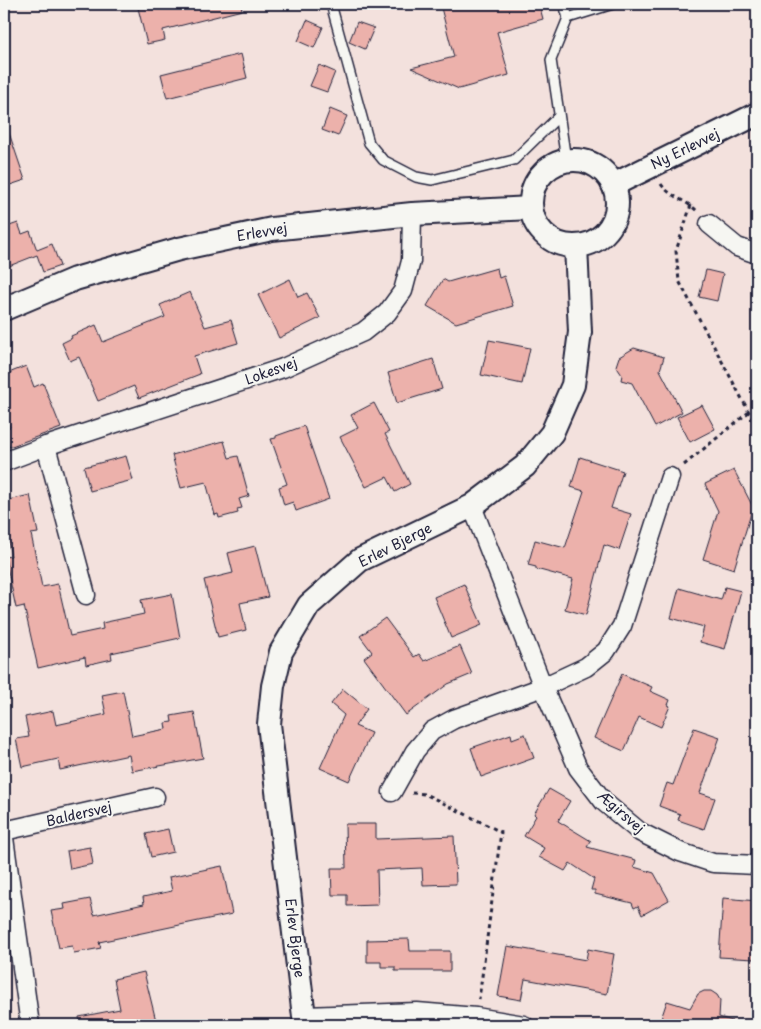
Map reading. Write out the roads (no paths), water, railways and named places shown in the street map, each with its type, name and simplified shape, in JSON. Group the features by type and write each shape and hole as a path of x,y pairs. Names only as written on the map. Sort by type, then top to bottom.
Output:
{"street":[{"name":"Ny Erlevvej","path":"613,185 757,114"},
{"path":"566,160 580,160 594,165 605,173 613,185 617,198 616,212 611,225 602,236 590,243 576,246 564,245 552,240 534,220 531,208 532,195 536,183 554,164 566,160"},
{"name":"Erlevvej","path":"4,309 75,279 179,248 272,229 412,214 531,208"},
{"name":"Lokesvej","path":"4,462 46,446 283,368 363,332 387,313 403,291 412,262 412,214"},
{"path":"709,224 737,246 757,254"},
{"name":"Erlev Bjerge","path":"305,1020 268,724 273,686 281,652 310,604 360,560 472,506 525,466 552,432 573,385 580,332 576,246"},
{"path":"46,446 86,594"},
{"path":"392,792 415,751 432,731 454,719 543,687 586,667 606,651 622,626 670,476"},
{"name":"Ægirsvej","path":"472,506 543,687 578,768 604,802 640,832 680,852 713,862 757,864"},
{"name":"Baldersvej","path":"4,831 155,797"},
{"path":"4,838 30,1025"},
{"path":"305,1020 417,1012 476,1017 524,1025"}],"lane":[{"path":"331,4 368,143 383,160 398,169 416,177 432,180 514,160 559,116"},
{"path":"564,4 568,18 551,60 566,160"},
{"path":"568,18 612,4"}]}
